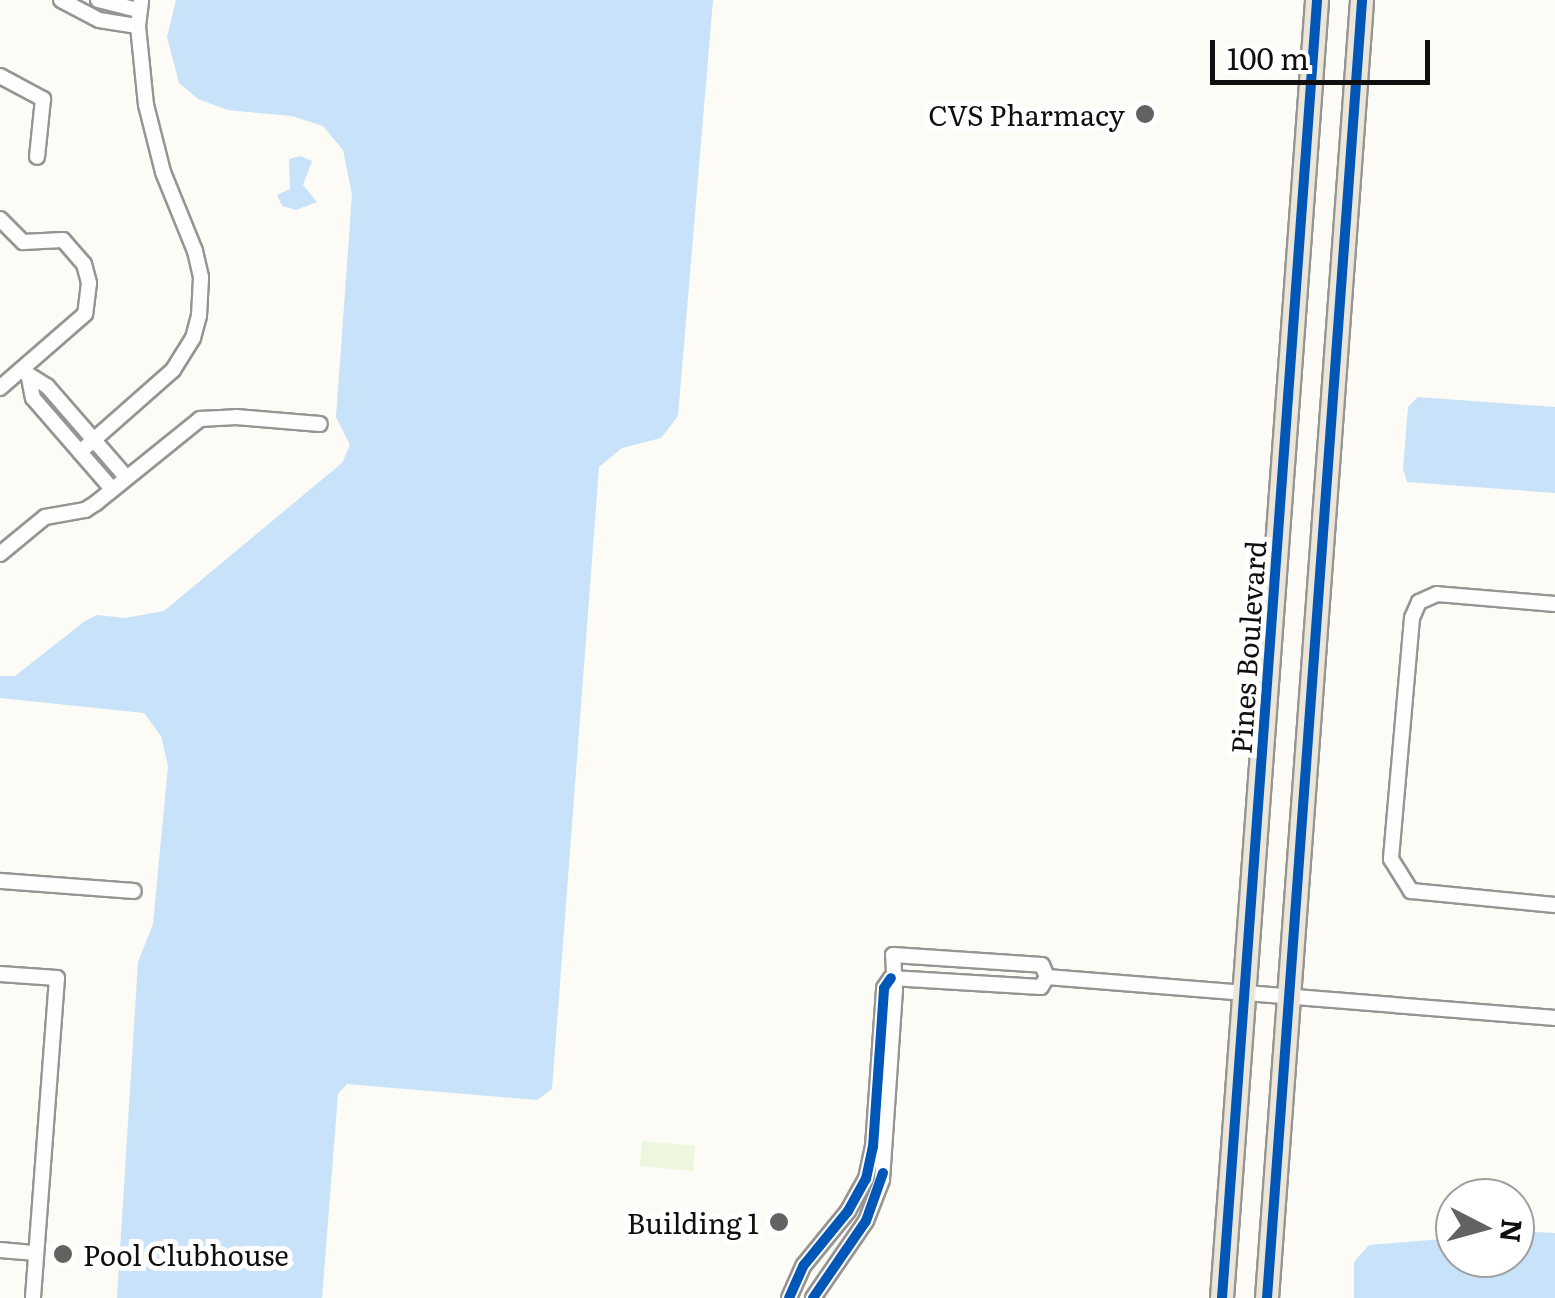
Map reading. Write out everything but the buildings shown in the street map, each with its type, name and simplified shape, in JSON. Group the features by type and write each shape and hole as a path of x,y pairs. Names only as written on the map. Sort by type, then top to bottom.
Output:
{"highway":[{"name":"Pines Boulevard","path":"1222,1298 1317,0"},
{"path":"1268,1298 1286,994 1362,0"}],"street":[{"path":"61,0 99,20 139,12"},
{"path":"98,0 139,12"},
{"path":"80,452 182,358 193,338 202,294 195,251 173,202 154,138 139,12"},
{"path":"0,76 43,99 37,157"},
{"path":"0,219 23,242 63,240 87,274 85,314 25,374 0,388"},
{"path":"25,374 47,386 126,477"},
{"path":"25,374 34,398 112,489"},
{"path":"0,554 45,517 84,510 200,418 236,416 320,424"},
{"path":"1555,604 1437,594 1419,602 1412,618 1391,859 1410,890 1555,904"},
{"path":"0,881 134,891"},
{"path":"813,1298 866,1220 882,1180 895,990 891,978 893,955 1042,965 1048,977"},
{"path":"0,974 58,978 34,1298"},
{"path":"1048,977 1555,1018"},
{"path":"891,978 1041,987 1048,977"},
{"path":"789,1298 804,1265 848,1211 866,1179 873,1147 884,988 891,978"},
{"path":"0,1250 36,1252"}],"green space":[{"path":"642,1141 695,1146 693,1171 640,1166"}],"water":[{"path":"176,0 713,0 678,416 661,438 622,448 599,467 552,1089 537,1100 347,1084 338,1094 322,1298 117,1298 138,962 153,924 168,766 161,736 144,713 0,698 0,676 15,676 85,621 97,615 125,618 164,611 342,463 350,445 336,417 352,195 343,150 323,126 292,116 228,110 198,99 179,83 167,37"},
{"path":"300,156 312,161 303,185 317,202 296,210 282,206 277,195 290,189 289,159"},
{"path":"1418,397 1555,407 1555,493 1407,482 1403,469 1408,407"},
{"path":"1535,1232 1555,1233 1555,1298 1354,1298 1354,1262 1369,1245 1435,1240 1435,1278 1535,1278"}],"cycle path":[{"path":"1222,1298 1317,0"},
{"path":"1267,1298 1362,0"},
{"path":"789,1298 804,1265 848,1211 866,1179 873,1147 884,988 891,978"},
{"path":"813,1298 866,1221 883,1173"}],"place":[{"name":"CVS Pharmacy","path":"1145,114"},
{"name":"Building 1","path":"779,1222"},
{"name":"Pool Clubhouse","path":"63,1254"}]}
